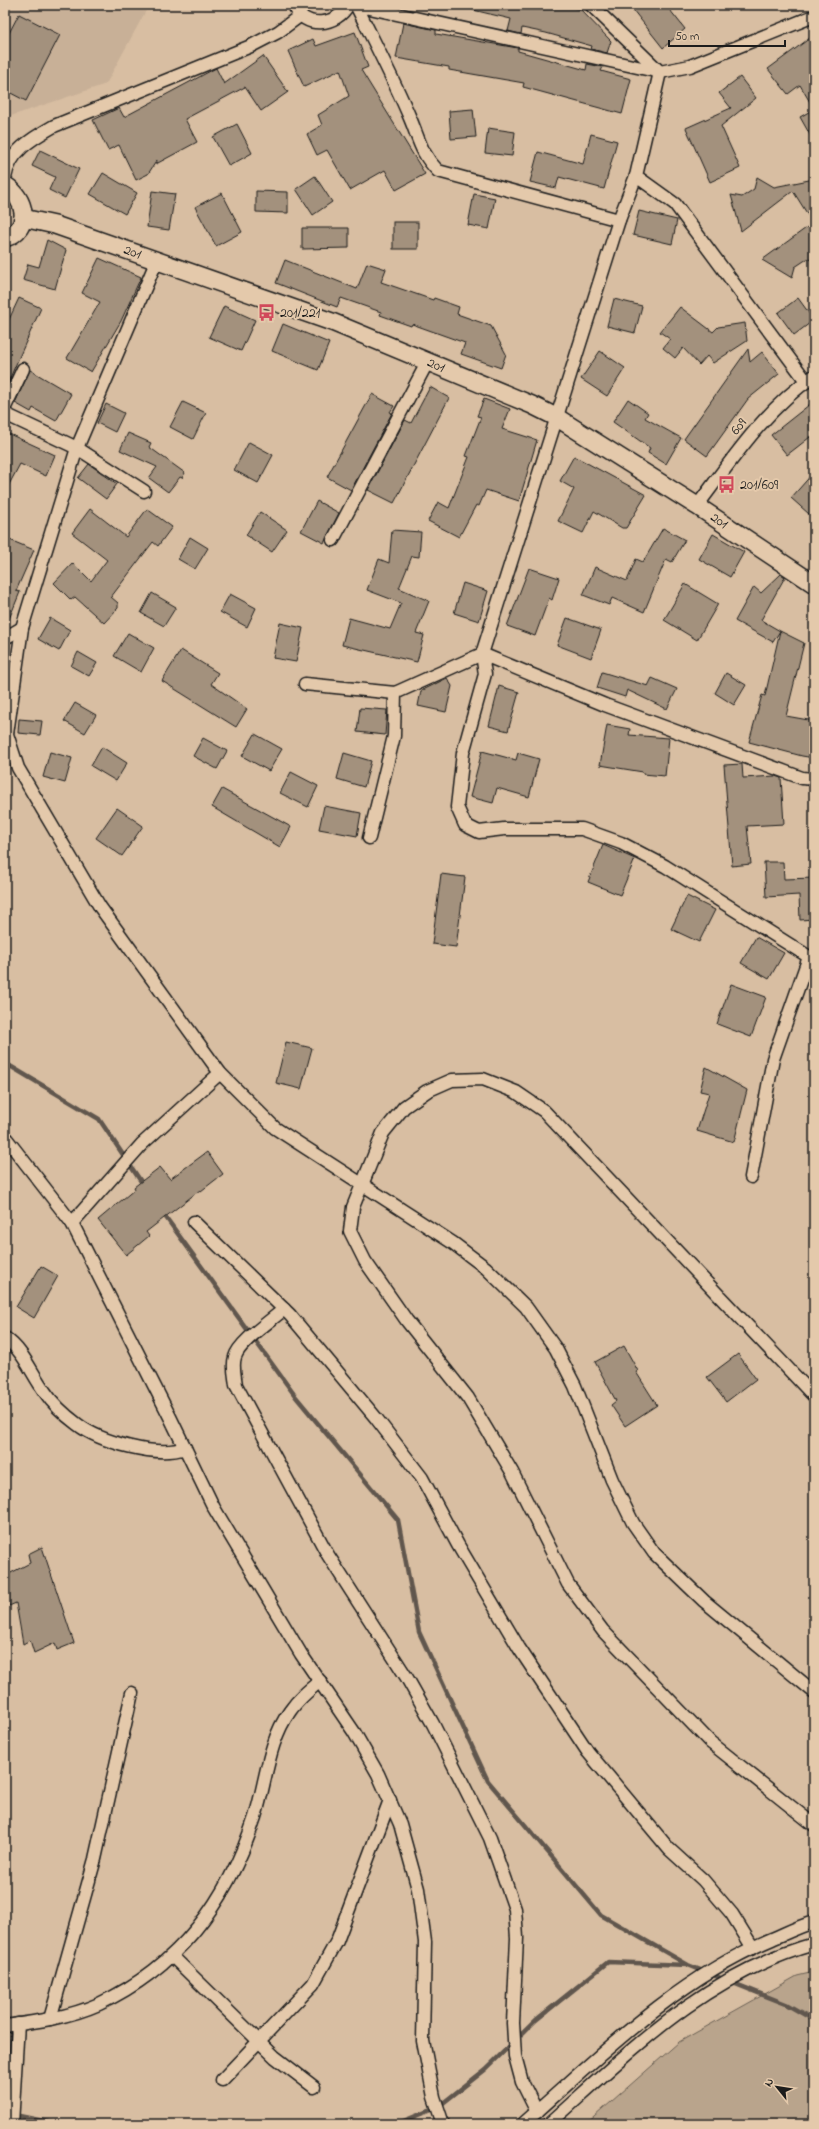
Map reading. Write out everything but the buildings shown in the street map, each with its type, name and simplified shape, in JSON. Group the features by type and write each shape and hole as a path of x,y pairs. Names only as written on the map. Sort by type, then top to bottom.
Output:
{"street":[{"path":"294,5 301,15 314,22 328,22 337,18 344,12 348,5"},
{"path":"356,5 660,72 690,66 814,16"},
{"path":"356,5 411,118 419,145 427,160 438,171 619,220"},
{"path":"591,5 660,72"},
{"path":"5,178 15,154 28,141 54,126 251,46 278,32 301,15"},
{"path":"660,72 636,176 619,220 482,654 485,674 463,753 457,807 465,825 479,832 504,829 582,828 620,843 671,870 812,959 773,1058 751,1177"},
{"path":"636,176 675,204 810,379"},
{"path":"5,185 19,198 23,208 23,218 19,228 10,236 5,238"},
{"name":"201","path":"23,218 55,225 332,322 427,363 532,405 556,417 697,506 814,584"},
{"path":"157,260 77,448 22,628 7,734 18,768 100,907 220,1073 275,1128 362,1186 453,1243 486,1268 526,1307 556,1349 574,1386 615,1486 633,1523 654,1553 704,1601 814,1692"},
{"path":"334,540 427,363"},
{"path":"5,407 23,369"},
{"name":"609","path":"697,506 755,431 781,402 810,379"},
{"path":"5,414 77,448 144,492"},
{"path":"5,638 22,628"},
{"path":"305,684 395,693 482,654 605,705 802,778 814,779"},
{"path":"369,838 394,736 395,693"},
{"path":"72,1223 142,1144 220,1073"},
{"path":"814,1396 544,1111 516,1092 483,1079 452,1080 427,1091 404,1107 383,1133 353,1207 350,1231 365,1261 407,1321 468,1398 512,1472 568,1584 603,1632 710,1742 814,1825"},
{"path":"5,1137 72,1223 214,1508 320,1681 354,1732 378,1774 390,1800 400,1824 418,1889 425,1942 423,2041 434,2097 443,2124"},
{"path":"194,1222 284,1309 376,1418 422,1478 458,1545 519,1648 588,1752 669,1849 703,1880 732,1914 753,1948"},
{"path":"284,1309 243,1345 235,1356 234,1369 236,1385 328,1555 408,1678 433,1724 490,1838 515,1909 517,1938 513,2023 515,2056 522,2082 537,2112"},
{"path":"5,1338 26,1360 45,1392 62,1411 78,1425 114,1442 156,1452 185,1448"},
{"path":"5,2026 50,2019 98,2004 142,1982 180,1948 213,1910 223,1892 255,1818 278,1733 289,1712 301,1698 320,1681"},
{"path":"50,2019 95,1859 132,1693"},
{"path":"222,2080 313,1984 337,1941 390,1800"},
{"path":"523,2124 640,2020 699,1976 735,1956 814,1922"},
{"path":"549,2124 637,2046 683,2009 710,1990 749,1967 814,1944"},
{"path":"172,1956 275,2057 314,2087"},
{"path":"12,2124 18,2024"}],"shaded area":[{"path":"5,5 149,5 106,84 5,118"},
{"path":"814,1972 814,2124 586,2124 679,2042 797,1976"}],"waterway":[{"path":"5,1063 99,1119 144,1186"},
{"path":"162,1212 296,1397 398,1520 419,1632 488,1781 601,1915 688,1965 786,2004 814,2020"},
{"path":"396,2124 438,2107 486,2069 536,2020 608,1962 687,1965"},
{"path":"5,2113 58,2124"}],"place":[{"name":"201/221","path":"267,313"},
{"name":"201/609","path":"727,485"}]}
